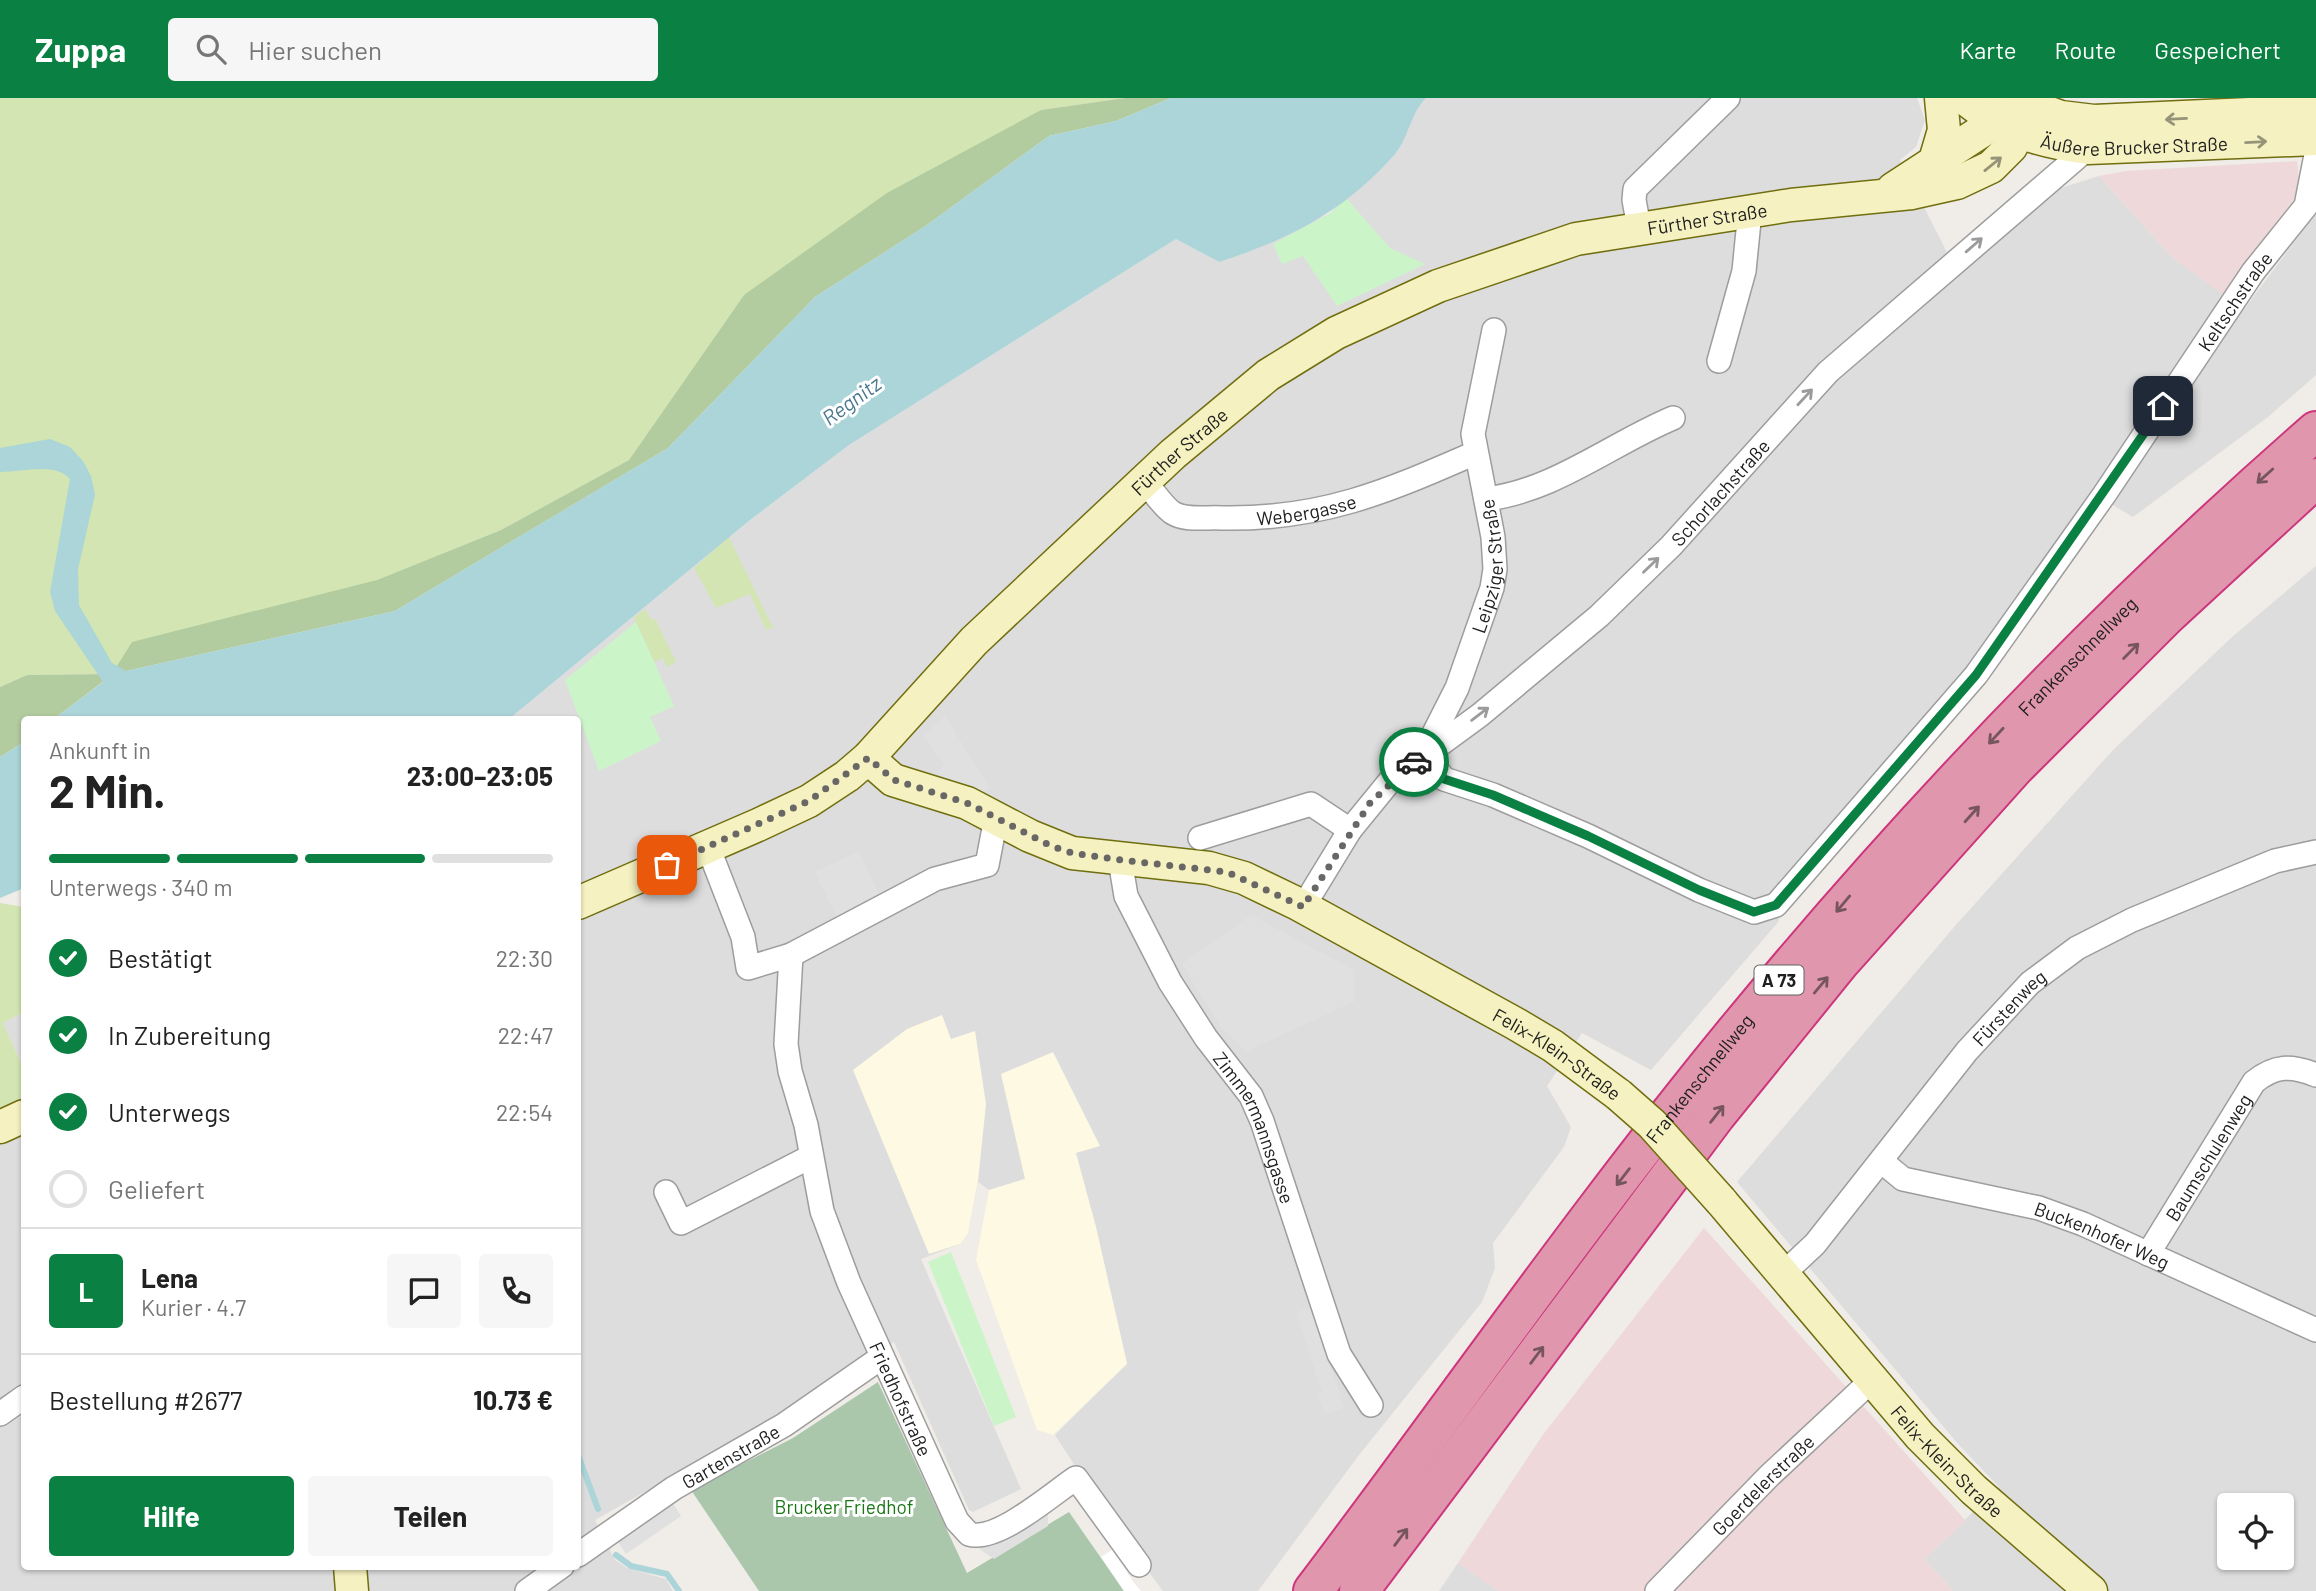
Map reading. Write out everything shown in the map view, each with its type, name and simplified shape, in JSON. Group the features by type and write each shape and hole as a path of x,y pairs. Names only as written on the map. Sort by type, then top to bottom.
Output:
{"highway":[{"name":"Frankenschnellweg","path":"1313,1591 1583,1228 1740,1028 1863,880 2054,674 2143,587 2316,431"},
{"name":"Frankenschnellweg","path":"1359,1591 1716,1115 1840,962 2023,759 2167,615 2316,478"}],"street":[{"path":"1639,227 1634,200 1636,189 1728,98"},
{"path":"1934,164 1944,130 1941,98"},
{"name":"Äußere Brucker Straße","path":"1964,98 2011,114 2119,122 2316,111"},
{"name":"Fürther Straße","path":"1882,194 2011,114"},
{"name":"Fürther Straße","path":"581,902 809,801 868,758 974,641 1144,481 1251,388 1352,325 1419,294 1516,257 1576,239 1750,211 1935,189 1978,176 2002,157 2011,114"},
{"name":"Äußere Brucker Straße","path":"2011,114 2054,144 2088,148 2316,139"},
{"name":"Schorlachstraße","path":"1303,907 1350,830 1390,781 1480,715 1599,616 1671,545 1828,373 2088,148"},
{"name":"Keltschstraße","path":"1424,754 1444,779 1493,795 1577,831 1699,890 1754,912 1776,905 1976,675 2104,495 2253,272 2306,206 2316,155"},
{"path":"1719,361 1744,271 1750,211"},
{"name":"Leipziger Straße","path":"1424,754 1457,688 1492,588 1495,554 1475,453 1475,415 1494,330"},
{"path":"1486,499 1548,482 1631,435 1673,418"},
{"name":"Webergasse","path":"1144,481 1173,513 1187,517 1248,518 1297,515 1363,500 1475,453"},
{"name":"Felix-Klein-Straße","path":"868,758 894,780 967,803 1051,846 1072,853 1227,872 1303,907 1553,1046 1619,1095 1670,1143 1872,1380 1963,1480 2091,1591"},
{"path":"1200,838 1311,803 1350,830"},
{"path":"708,847 743,937 748,968 791,955 935,879 987,865 996,818"},
{"name":"Fürstenweg","path":"1783,1274 1815,1244 1997,1016 2030,983 2077,948 2226,879 2275,861 2316,852"},
{"name":"Zimmermannsgasse","path":"1121,860 1126,897 1170,982 1206,1038 1251,1096 1262,1121 1339,1354 1371,1405"},
{"name":"Friedhofstraße","path":"791,955 786,1044 790,1072 806,1125 810,1157 831,1235 849,1283 957,1521 969,1534 976,1537 1046,1503 1076,1478 1139,1565"},
{"name":"Baumschulenweg","path":"2148,1254 2254,1082 2270,1070 2285,1066 2316,1075"},
{"path":"0,1127 21,1117"},
{"path":"666,1192 681,1223 810,1157"},
{"name":"Buckenhofer Weg","path":"1881,1161 1903,1179 2039,1208 2316,1330"},
{"name":"Gartenstraße","path":"581,1553 674,1488 784,1424 883,1357"},
{"name":"Goerdelerstraße","path":"1657,1591 1769,1476 1872,1380"},
{"path":"0,1414 21,1399"},
{"path":"350,1570 352,1591"},
{"path":"527,1591 550,1575"}],"shaded area":[{"path":"1426,98 1917,98 1925,120 1916,147 1900,160 1956,270 2061,188 2099,176 2173,258 2245,308 2316,213 2316,375 2268,417 2133,517 2091,492 2041,567 1943,701 1776,889 1779,921 1651,1070 1582,1033 1547,1086 1571,1127 1564,1147 1493,1243 1495,1268 1482,1302 1359,1455 1258,1591 1163,1591 1106,1514 1055,1435 1127,1363 1096,1228 1077,1162 989,1190 978,1182 968,1234 960,1244 921,1259 1021,1489 973,1512 969,1510 894,1342 788,1411 595,1520 615,1560 627,1568 666,1579 673,1591 0,1591 0,1109 21,1099 21,1570 581,1570 581,716 513,716 750,520 849,445 1176,239 1219,262 1329,214 1397,151 1416,108"},
{"path":"2297,161 2299,180 2294,199 2225,296 2173,258 2099,176 2126,171"},
{"path":"2316,566 2316,1591 1953,1591 1924,1559 1999,1487 1959,1445 1737,1182 1955,926 2113,750 2232,637"},
{"path":"945,716 990,788 981,793 945,781 938,772 945,765 923,737"},
{"path":"859,851 881,899 838,920 815,872"},
{"path":"1251,915 1354,970 1355,1001 1245,1052 1221,1027 1182,964"},
{"path":"21,1014 21,1062 3,1023"},
{"path":"942,1015 951,1039 975,1031 986,1104 978,1181 968,1234 960,1244 929,1254 853,1070 907,1029"},
{"path":"1053,1052 1100,1146 1076,1153 1127,1364 1053,1435 1037,1430 976,1260 989,1190 1025,1179 1001,1074"},
{"path":"1704,1228 1966,1521 1924,1559 1953,1591 1498,1591 1458,1563 1542,1436"},
{"path":"1312,1307 1344,1408 1325,1414 1318,1394 1322,1392 1296,1313"},
{"path":"672,1502 681,1516 626,1554 617,1540"},
{"path":"1048,1511 1048,1526 994,1559 978,1548"},
{"path":"1458,1563 1477,1575 1498,1591 1439,1591"}],"green space":[{"path":"0,98 1125,98 1041,110 744,295 629,460 501,530 377,580 113,674 27,675 0,687"},
{"path":"1125,98 1171,98 1116,121 1049,136 927,225 815,297 668,448 395,611 113,674 58,716 21,716 21,744 0,757 0,687 27,675 112,674 132,642 377,580 501,530 629,460 744,295 887,193 1041,110"},
{"path":"1347,199 1390,248 1425,264 1337,306 1303,256 1282,264 1273,244 1329,214"},
{"path":"729,537 774,627 766,630 750,594 716,608 694,568"},
{"path":"645,609 652,621 655,618 676,662 667,667 663,658 654,662 634,618"},
{"path":"636,622 674,706 650,717 661,741 599,771 581,723 581,716 578,716 565,680"},
{"path":"0,903 21,906 21,1014 3,1023 21,1062 21,1099 0,1109"},
{"path":"951,1252 1016,1417 994,1426 928,1262"},
{"name":"Brucker Friedhof","path":"878,1382 967,1573 1069,1512 1124,1591 759,1591 691,1490 793,1438"}],"water":[{"name":"Regnitz","path":"1171,98 1426,98 1416,111 1395,154 1356,192 1336,207 1293,233 1219,262 1176,239 849,445 750,520 513,716 58,716 103,682 55,611 50,592 70,479 47,469 0,472 0,448 50,439 70,447 83,461 91,476 95,495 78,569 79,605 112,663 126,671 395,611 668,448 815,297 927,225 1049,136 1116,121"},
{"path":"21,744 21,889 0,898 0,757"}],"pier":[{"path":"1112,1550 1141,1591 1124,1591 1101,1557"}],"waterway":[{"path":"581,1463 598,1509"},
{"path":"616,1555 631,1566 667,1574 679,1591"}],"way so far":[{"path":"667,865 809,801 828,790 868,758 894,780 967,803 1051,846 1072,853 1227,872 1303,907 1350,830 1370,803 1390,781 1414,762"}],"route":[{"path":"1414,762 1424,754 1444,779 1493,795 1588,836 1699,890 1754,912 1767,910 1776,905 1868,798 1940,720 1976,675 2104,495 2163,406"}]}
